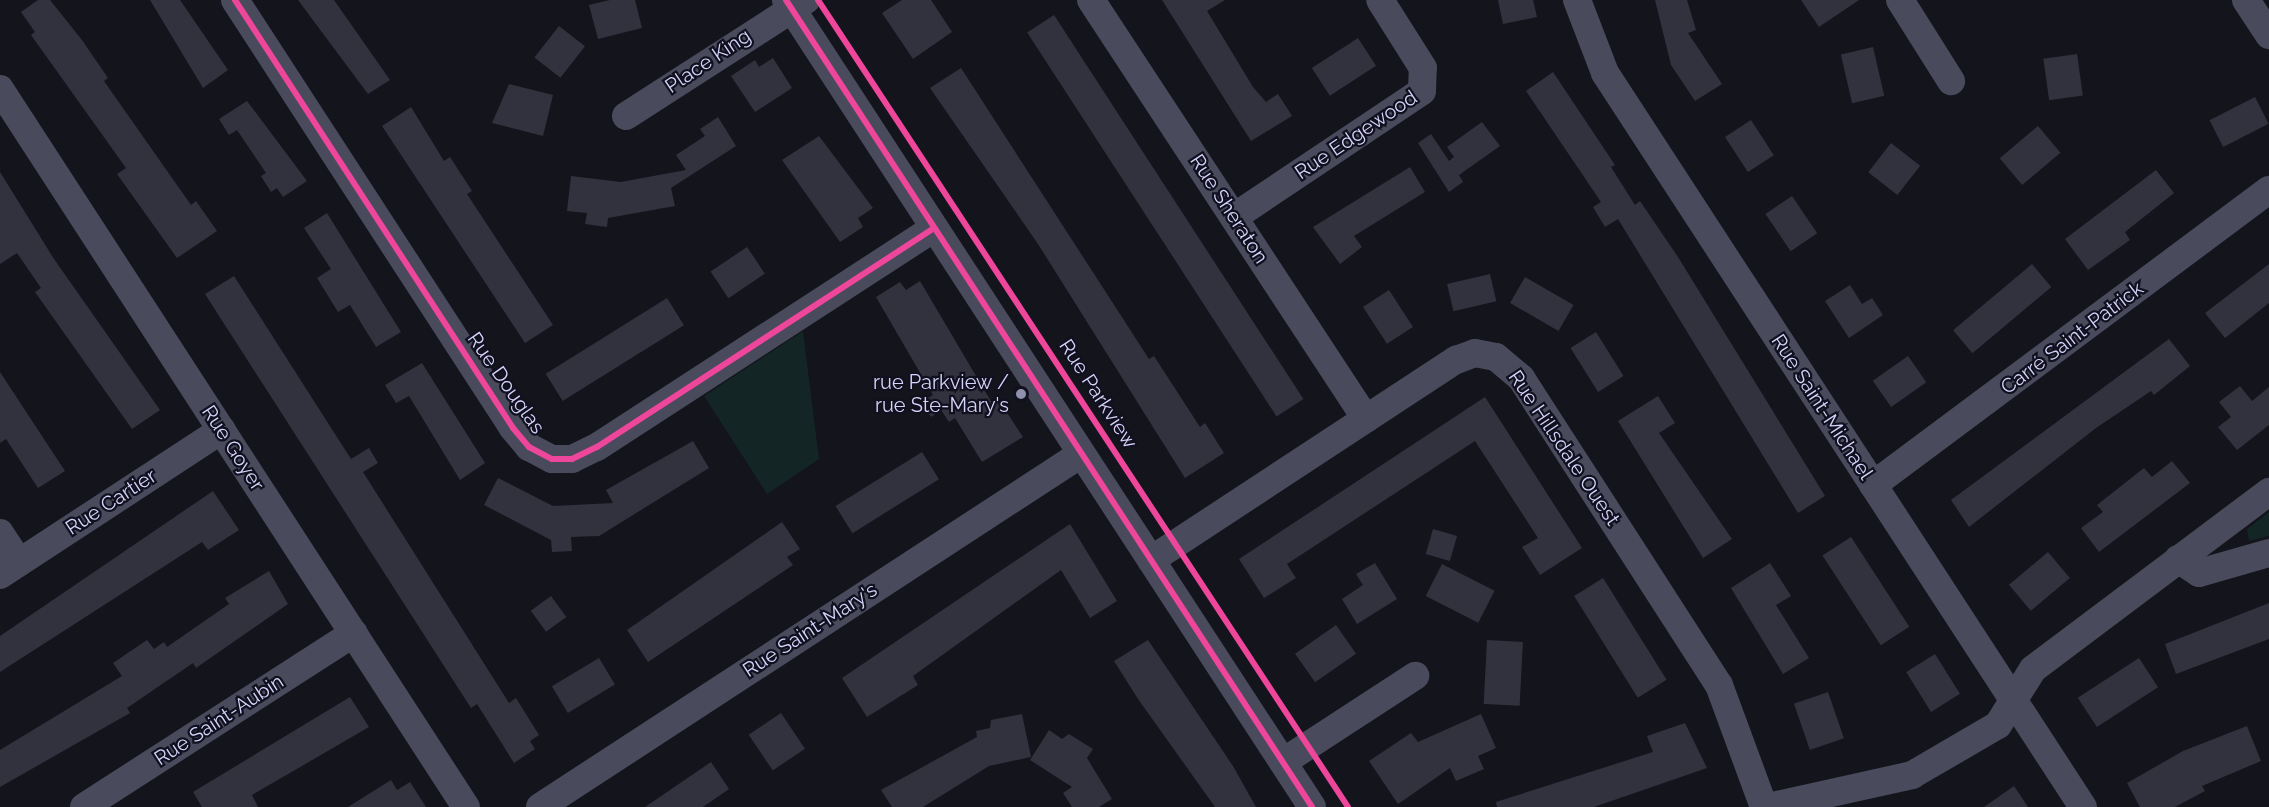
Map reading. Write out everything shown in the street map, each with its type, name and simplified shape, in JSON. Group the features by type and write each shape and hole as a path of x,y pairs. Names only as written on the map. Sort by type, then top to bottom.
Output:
{"street":[{"name":"Rue Douglas","path":"235,0 513,428 529,447 552,459 572,459 597,447 934,228"},
{"name":"Rue Sheraton","path":"1091,0 1366,419"},
{"name":"Rue Edgewood","path":"1234,217 1422,91 1424,68 1380,0"},
{"name":"Rue Saint-Michael","path":"1577,0 1605,73 2083,807"},
{"path":"1900,0 1951,81"},
{"path":"2246,0 2269,35"},
{"path":"794,3 934,228 1312,807"},
{"name":"Place King","path":"626,116 794,3"},
{"name":"Rue Goyer","path":"0,89 466,807"},
{"name":"Carré Saint-Patrick","path":"1873,485 2269,189"},
{"name":"Rue Hillsdale Ouest","path":"1151,560 1466,355 1486,353 1514,369 1719,685 1766,807"},
{"name":"Rue Cartier","path":"10,568 222,430"},
{"name":"Rue Saint-Mary's","path":"540,807 1081,454"},
{"path":"1766,807 1840,799 1923,771 1998,725 2033,669 2269,492"},
{"path":"0,533 10,568"},
{"path":"2178,559 2199,573 2269,553"},
{"name":"Rue Saint-Aubin","path":"84,807 354,633"},
{"path":"1283,762 1415,676"}],"shaded area":[{"path":"803,331 819,459 767,494 704,396"},
{"path":"2269,512 2269,536 2249,541 2247,529"}],"building":[{"path":"38,0 50,0 82,40 108,78 104,81 191,205 196,201 217,231 177,258 117,174 126,168 31,35 35,32 21,12"},
{"path":"150,0 180,0 228,70 203,88"},
{"path":"298,0 334,0 390,80 368,94"},
{"path":"610,0 635,0 642,28 598,39 589,5"},
{"path":"902,0 931,0 952,32 913,59 882,13"},
{"path":"1162,0 1225,0 1207,11 1253,87 1266,102 1278,94 1292,116 1251,141"},
{"path":"1498,0 1533,0 1537,17 1503,24"},
{"path":"1655,0 1687,0 1696,30 1688,33 1722,84 1695,101 1671,65"},
{"path":"1801,0 1859,0 1819,27"},
{"path":"1054,15 1303,399 1277,417 1027,32"},
{"path":"559,26 585,46 560,78 534,58"},
{"path":"1358,38 1376,66 1330,96 1312,68"},
{"path":"1873,47 1884,96 1852,103 1841,54"},
{"path":"2077,54 2083,96 2049,100 2043,59"},
{"path":"773,58 792,88 755,112 731,76 755,60 759,67"},
{"path":"961,68 1149,359 1154,356 1200,427 1205,423 1224,453 1185,478 1038,244 930,88"},
{"path":"1553,72 1615,165 1611,167 1635,205 1640,201 1678,257 1825,496 1798,513 1618,219 1605,227 1593,207 1601,202 1526,91"},
{"path":"509,84 553,95 543,136 492,123"},
{"path":"2255,97 2269,124 2223,147 2210,120"},
{"path":"247,101 307,181 283,197 277,188 271,192 261,176 266,173 237,130 229,135 219,119"},
{"path":"411,107 444,161 450,157 472,191 467,194 553,325 525,343 382,126"},
{"path":"718,117 736,146 671,188 675,206 608,218 607,227 585,224 587,213 567,211 571,176 621,182 686,170 676,155 705,136 700,129"},
{"path":"1751,120 1774,155 1748,172 1725,137"},
{"path":"1482,122 1500,146 1459,175 1463,182 1449,192 1418,143 1431,134 1449,161 1454,157 1447,147"},
{"path":"2038,126 2060,153 2022,185 2000,158"},
{"path":"819,136 873,208 858,218 863,227 840,242 782,160"},
{"path":"1891,143 1920,166 1897,195 1868,172"},
{"path":"1410,167 1425,192 1354,236 1362,247 1340,264 1313,227"},
{"path":"2156,170 2174,193 2125,232 2130,240 2088,270 2065,239"},
{"path":"0,172 54,259 160,410 132,429 35,292 41,288 17,253 0,264"},
{"path":"1792,196 1817,233 1791,251 1765,214"},
{"path":"327,213 401,332 376,347 350,305 338,312 317,278 331,269 304,228"},
{"path":"747,247 765,274 728,298 711,272"},
{"path":"2032,264 2051,287 1972,353 1953,330"},
{"path":"2269,264 2269,303 2225,338 2205,313"},
{"path":"1490,274 1496,301 1453,311 1447,284"},
{"path":"234,276 351,459 369,448 378,463 363,472 509,703 516,698 539,735 530,741 535,749 514,763 477,704 471,708 205,294"},
{"path":"1525,277 1573,305 1558,331 1510,303"},
{"path":"920,281 992,403 998,399 1023,437 982,462 955,418 949,422 941,410 931,417 921,402 933,395 876,297 900,282 906,290"},
{"path":"1850,285 1862,304 1872,298 1883,315 1849,338 1825,301"},
{"path":"1389,290 1413,327 1387,344 1363,307"},
{"path":"667,298 684,325 563,401 546,374"},
{"path":"1596,332 1624,376 1598,392 1571,348"},
{"path":"2169,339 2190,366 2154,395 2151,391 2096,428 1969,527 1951,500"},
{"path":"1908,356 1926,382 1891,407 1873,381"},
{"path":"422,363 485,463 460,480 409,396 396,403 385,385"},
{"path":"0,372 65,471 38,488 6,439 0,443"},
{"path":"2240,386 2252,401 2269,387 2269,425 2237,450 2218,427 2231,417 2219,402"},
{"path":"1658,396 1675,423 1659,433 1732,539 1703,558 1618,421"},
{"path":"1485,397 1582,548 1540,575 1522,547 1538,538 1475,441 1287,564 1296,578 1264,598 1239,559"},
{"path":"693,441 709,468 599,536 571,537 572,551 552,552 551,540 484,505 498,478 553,506 613,503 606,490"},
{"path":"922,452 939,479 852,533 835,506"},
{"path":"2172,461 2190,483 2099,552 2081,528 2103,512 2097,505 2144,468 2152,477"},
{"path":"213,491 239,530 208,550 202,542 0,672 0,636"},
{"path":"782,522 800,549 787,557 793,565 648,662 627,630"},
{"path":"1070,524 1117,601 1090,618 1061,570 913,676 918,685 867,717 842,678"},
{"path":"1433,529 1457,536 1450,561 1426,554"},
{"path":"1851,537 1909,627 1881,645 1822,556"},
{"path":"2048,552 2070,578 2031,611 2009,585"},
{"path":"1375,563 1397,599 1357,624 1342,599 1363,585 1356,574"},
{"path":"1770,563 1791,596 1776,605 1809,658 1783,674 1731,588"},
{"path":"1442,564 1495,591 1478,623 1426,596"},
{"path":"269,571 288,604 196,668 193,663 127,708 130,713 0,787 0,750 122,676 113,663 147,640 154,649 164,642 167,647 229,604 225,598"},
{"path":"1603,578 1667,680 1638,698 1574,596"},
{"path":"551,596 566,617 546,632 531,611"},
{"path":"2269,603 2269,639 2176,674 2165,644"},
{"path":"1336,625 1356,654 1315,682 1295,654"},
{"path":"1148,640 1233,766 1256,807 1215,807 1138,699 1114,661"},
{"path":"1487,640 1523,642 1520,706 1484,704"},
{"path":"1935,654 1960,694 1931,712 1906,672"},
{"path":"599,658 615,685 568,713 552,686"},
{"path":"2139,658 2158,687 2097,727 2078,698"},
{"path":"1828,692 1844,738 1810,750 1794,704"},
{"path":"350,697 369,727 252,795 258,807 202,807 193,792"},
{"path":"781,713 805,749 773,770 749,735"},
{"path":"1022,714 1031,757 989,766 923,807 892,807 881,790 977,737 976,731 990,728 991,720"},
{"path":"1481,714 1496,748 1478,756 1484,769 1456,781 1450,768 1398,804 1369,761 1411,733 1418,742"},
{"path":"1685,723 1707,768 1594,807 1497,807 1496,802 1653,752 1647,736"},
{"path":"2247,726 2261,761 2202,786 2205,791 2175,807 2140,807 2127,783 2183,751"},
{"path":"1049,730 1062,739 1069,734 1093,749 1087,758 1112,799 1099,807 1072,807 1063,793 1072,787 1030,760"},
{"path":"711,762 729,789 703,807 645,807"},
{"path":"391,780 397,790 410,782 426,807 348,807"},
{"path":"2014,786 2028,807 1984,807"}],"cycle path":[{"path":"235,0 513,428 529,447 552,459 572,459 597,447 934,228"},
{"path":"786,0 1312,807"},
{"name":"Rue Parkview","path":"818,0 1348,807"}],"place":[{"name":"rue Parkview / rue Ste-Mary's","path":"1021,394"}]}
